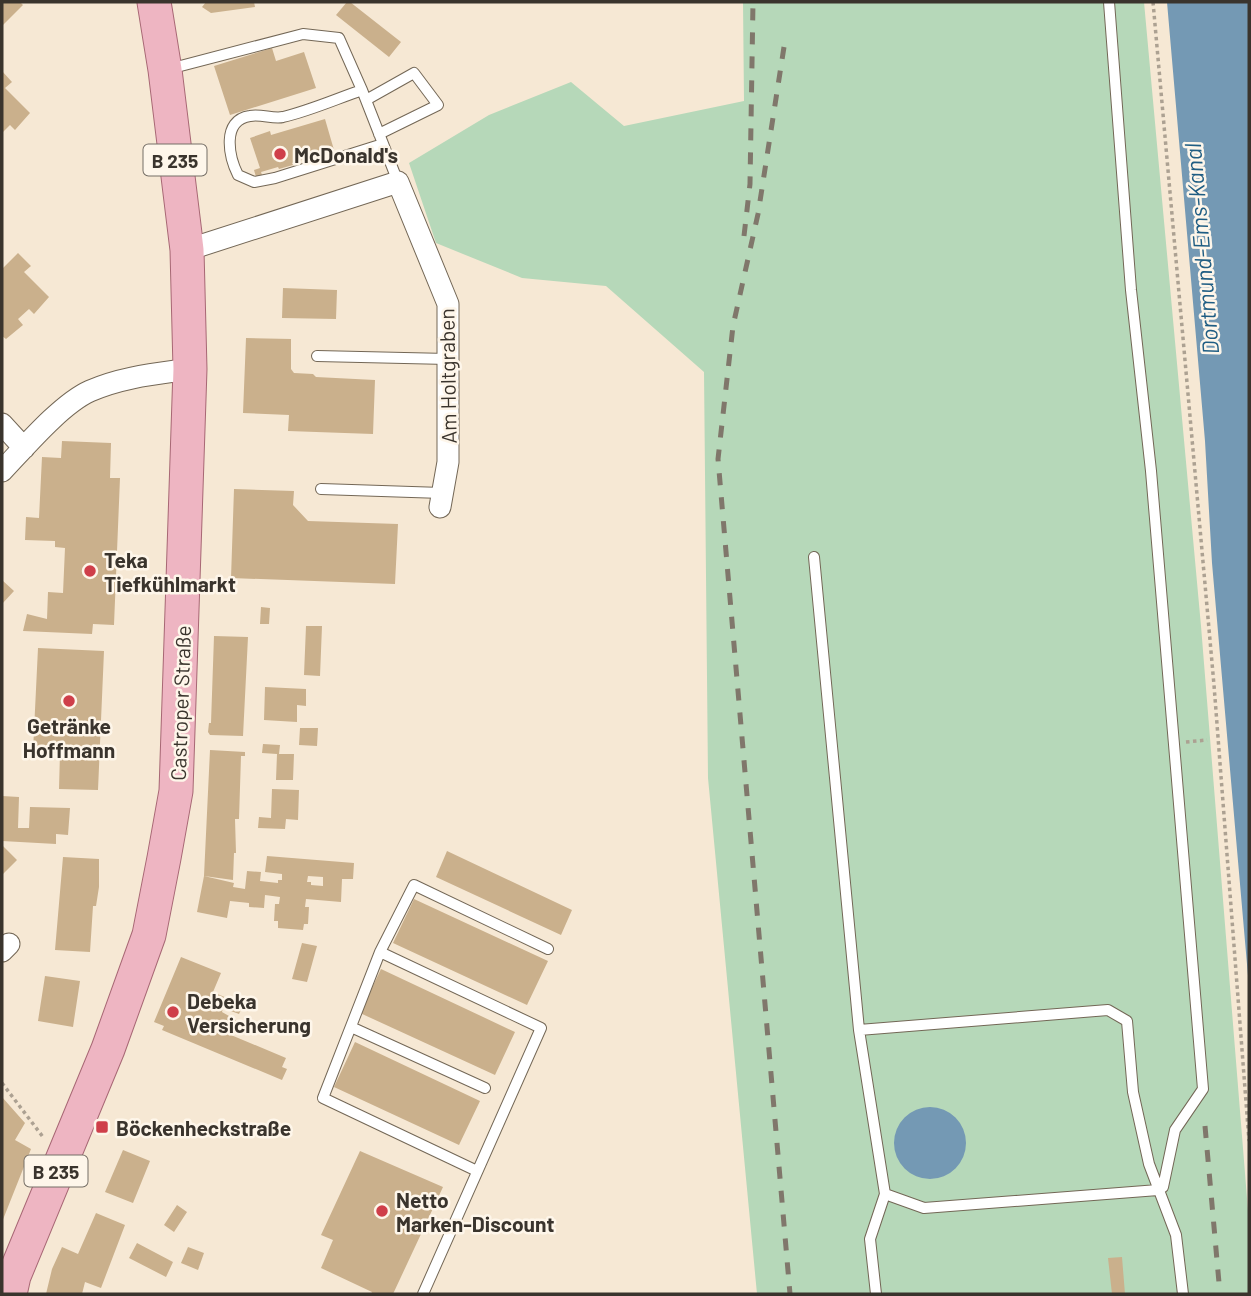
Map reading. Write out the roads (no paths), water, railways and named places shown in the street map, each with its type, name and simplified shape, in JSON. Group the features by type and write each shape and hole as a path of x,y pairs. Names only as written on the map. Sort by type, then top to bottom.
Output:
{"main road":[{"name":"Castroper Straße","path":"8,1281 108,1049 149,935 176,791 190,369 187,250 154,2"}],"street":[{"path":"187,250 398,182"},
{"name":"Am Holtgraben","path":"398,182 448,304 447,462 441,500"},
{"path":"2,471 63,410 87,392 131,377 190,369"},
{"path":"2,424 24,448"}],"lane":[{"path":"885,1194 924,1208 1158,1190 1163,1186 1175,1130 1203,1088 1151,471 1131,290 1109,2"},
{"path":"165,70 303,34 339,38 398,182"},
{"path":"414,72 438,105 381,139 275,177 254,182 238,175 231,162 229,138 236,122 247,116 280,118 364,95 414,72"},
{"path":"317,356 448,359"},
{"path":"321,489 441,500"},
{"path":"814,556 859,1030 885,1194 870,1239 876,1294"},
{"path":"477,1171 323,1098 380,952 414,885 548,949"},
{"path":"380,952 541,1028 423,1294"},
{"path":"859,1030 1108,1010 1127,1021 1133,1092 1149,1164 1176,1235 1183,1294"},
{"path":"351,1027 485,1088"}],"water":[{"name":"Dortmund-Ems-Kanal","path":"1167,2 1249,2 1249,987 1212,563 1205,441"},
{"path":"930,1107 950,1113 960,1123 966,1143 960,1163 950,1173 930,1179 910,1173 900,1163 894,1143 900,1123 910,1113"}],"railway":[{"path":"744,236 750,184 753,2"},
{"path":"784,47 758,214 733,326 718,459 790,1294"},
{"path":"1205,1126 1220,1294"}],"place":[{"name":"McDonald's","path":"280,154"},
{"name":"Teka Tiefkühlmarkt","path":"90,571"},
{"name":"Getränke Hoffmann","path":"69,701"},
{"name":"Debeka Versicherung","path":"173,1012"},
{"name":"Böckenheckstraße","path":"102,1127"},
{"name":"Netto Marken-Discount","path":"382,1211"}]}
